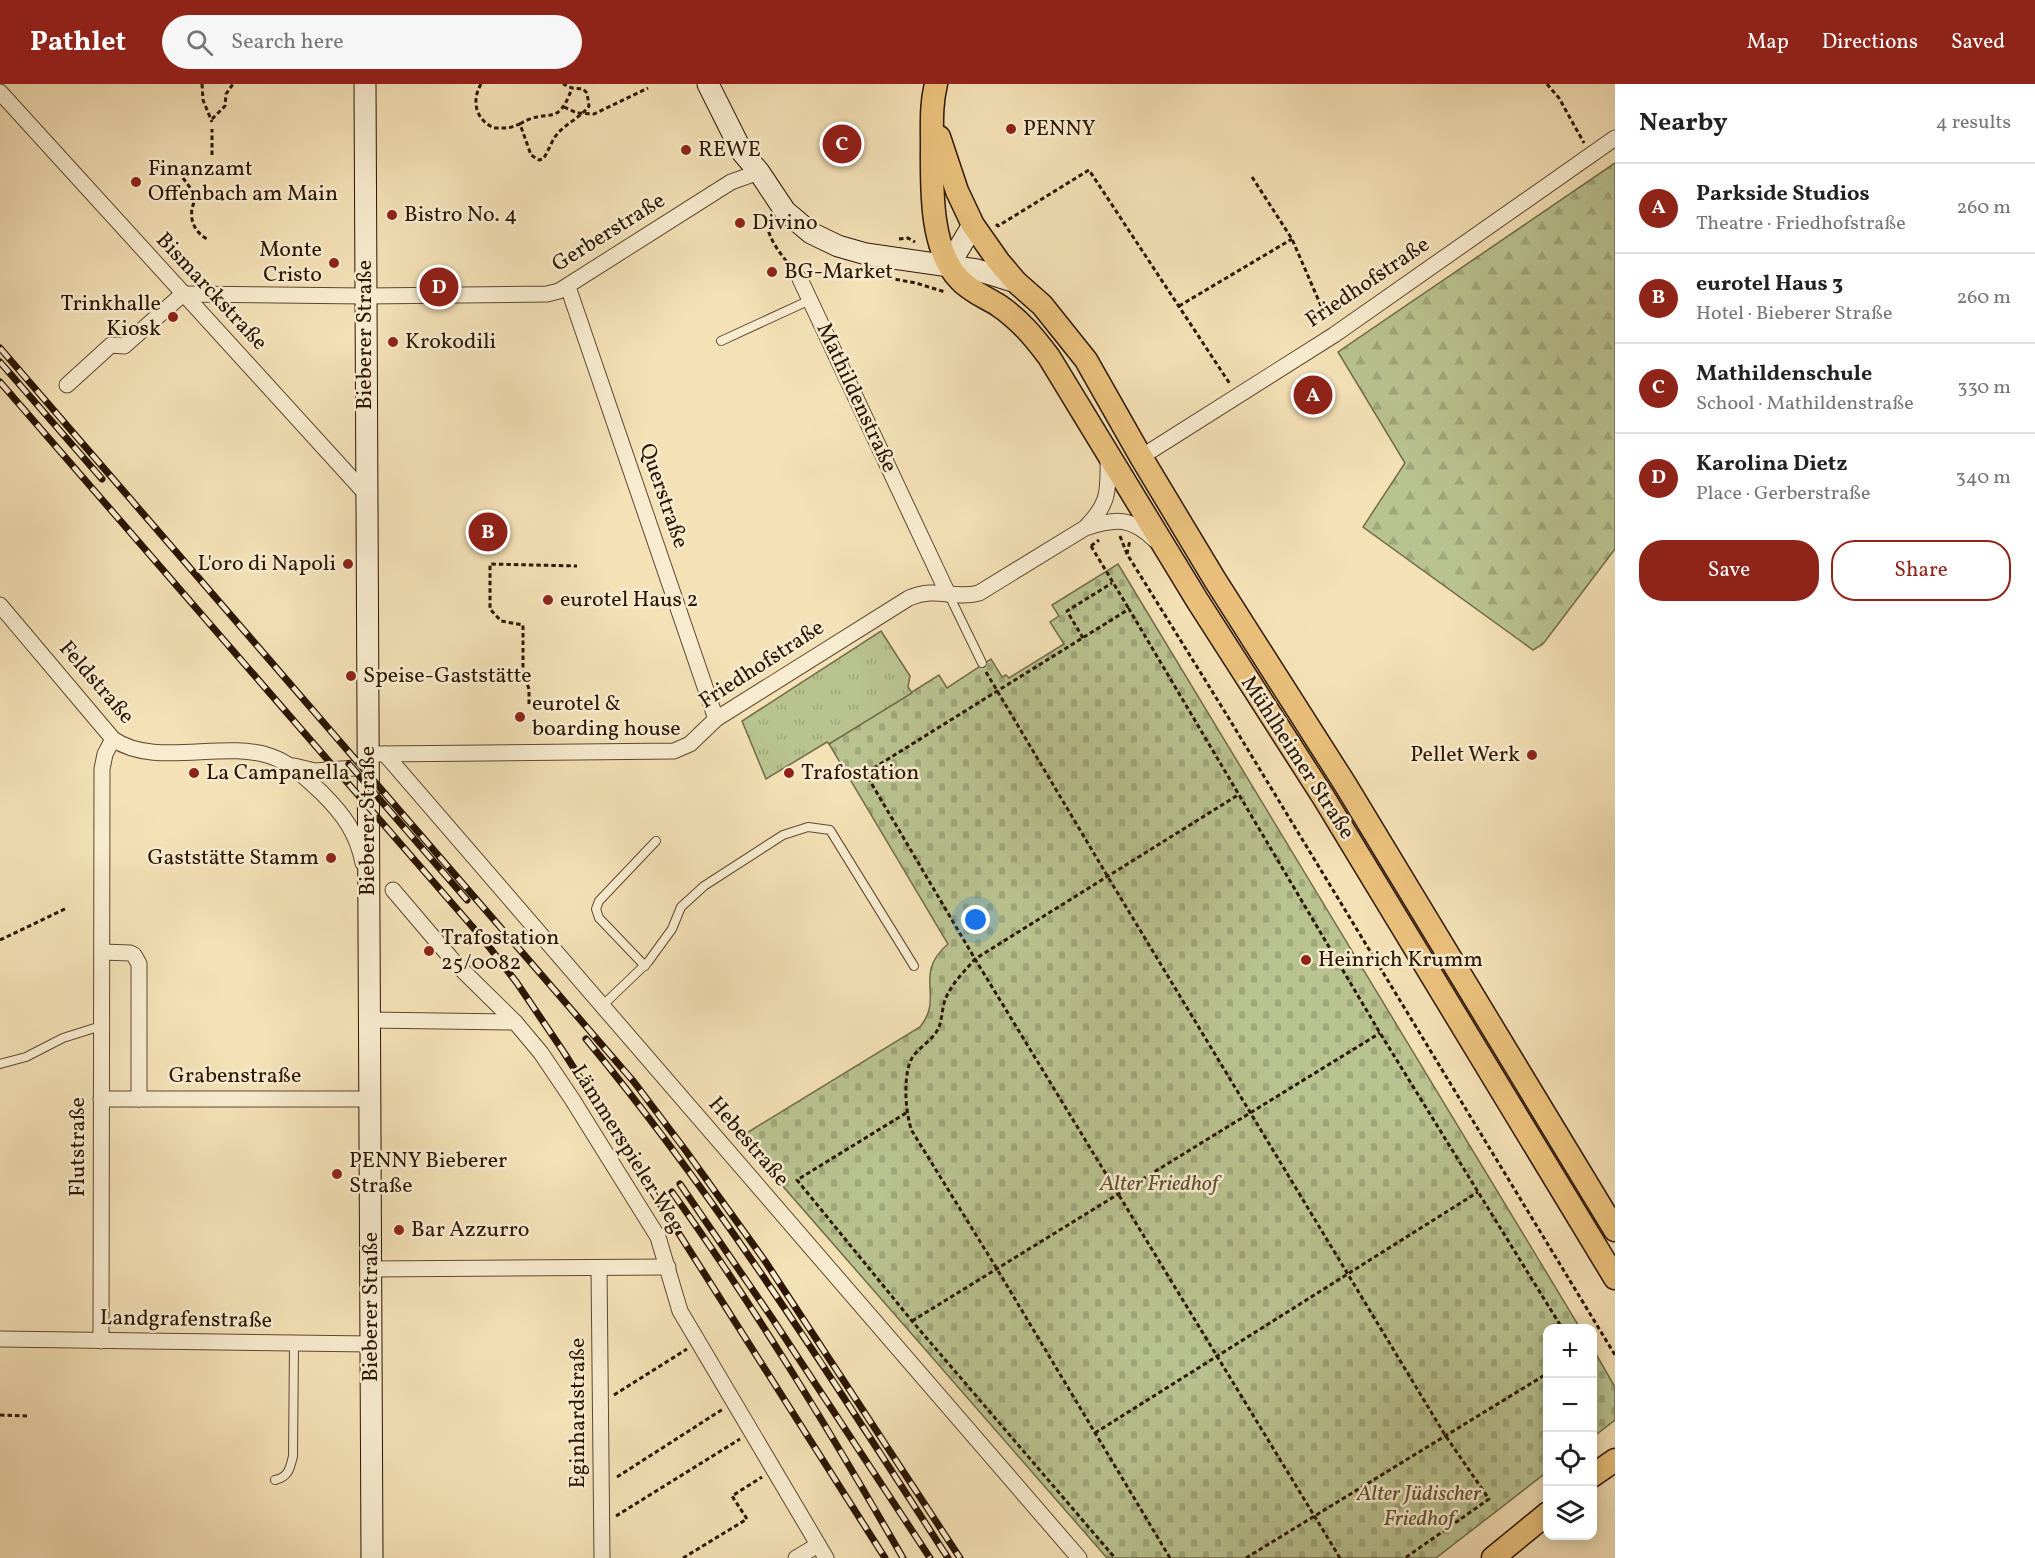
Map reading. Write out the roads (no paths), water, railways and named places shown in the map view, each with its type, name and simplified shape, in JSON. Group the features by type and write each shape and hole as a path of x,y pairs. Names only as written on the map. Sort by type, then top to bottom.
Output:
{"main road":[{"path":"936,84 932,116 934,211 949,265"},
{"name":"Mühlheimer Straße","path":"932,116 947,163 983,224 999,262 1016,282 1042,305 1086,360 1141,457 1227,599 1357,803 1615,1230"},
{"name":"Mühlheimer Straße","path":"949,265 968,288 1012,316 1031,333 1049,357 1256,695 1324,798 1615,1278"},
{"path":"1493,1558 1543,1517"}],"street":[{"name":"Bieberer Straße","path":"365,84 366,494 374,758 368,882 372,1558"},
{"path":"708,84 733,137 749,162 759,172 793,219 822,240 866,254 992,273 1016,282"},
{"path":"721,84 752,148 759,172"},
{"name":"Bismarckstraße","path":"0,92 366,494"},
{"name":"Friedhofstraße","path":"1141,457 1334,335 1615,138"},
{"name":"Gerberstraße","path":"183,294 365,296 547,294 568,287 731,182 759,172"},
{"path":"949,265 964,238 983,224"},
{"name":"Mathildenstraße","path":"800,279 948,594"},
{"name":"Querstraße","path":"568,287 716,719"},
{"path":"68,385 111,345 124,346 183,294"},
{"name":"Friedhofstraße","path":"374,758 674,752 690,744 716,719 909,598 926,592 969,596 979,593 1085,528 1098,515 1106,500 1108,452"},
{"name":"Friedhofstraße","path":"1085,528 1112,520 1132,523 1145,530 1171,558"},
{"name":"Feldstraße","path":"0,605 113,739 126,747 143,751 258,753 285,764 311,782 344,818 358,841 368,882"},
{"name":"Flutstraße","path":"101,1341 102,769 105,754 113,739"},
{"name":"Feldstraße","path":"285,764 315,771 374,758"},
{"name":"Hebestraße","path":"374,758 601,1007 1079,1558"},
{"name":"Lämmerspieler Weg","path":"393,890 456,964 515,1022 541,1053 572,1099 658,1238 677,1302 822,1552"},
{"path":"102,952 130,953 138,959 140,964 139,1099"},
{"path":"369,1020 515,1022"},
{"name":"Grabenstraße","path":"101,1099 370,1099"},
{"path":"370,1269 668,1267"},
{"name":"Eginhardstraße","path":"599,1268 602,1558"},
{"name":"Landgrafenstraße","path":"0,1339 371,1344"},
{"path":"796,1558 822,1552"}],"lane":[{"path":"721,341 810,300"},
{"path":"948,594 982,663"},
{"path":"601,1007 645,966 672,929 681,908 704,886 783,835 808,827 830,830 914,966"},
{"path":"645,966 599,918 596,909 599,901 656,840"},
{"path":"0,1064 26,1057 63,1038 101,1026"},
{"path":"275,1480 282,1479 288,1473 293,1456 294,1343"}],"railway":[{"path":"0,348 634,1082 765,1261 960,1558"},
{"path":"0,362 102,479"},
{"path":"0,382 483,939 517,983 563,1051 885,1558"},
{"path":"349,764 467,900"},
{"path":"586,1039 636,1101 730,1228 819,1359 948,1558"},
{"path":"680,1184 772,1318 930,1558"},
{"path":"672,1192 792,1372 903,1558"}],"place":[{"name":"PENNY","path":"1011,129"},
{"name":"Mathildenschule","path":"842,144"},
{"name":"REWE","path":"686,150"},
{"name":"Finanzamt Offenbach am Main","path":"136,182"},
{"name":"Bistro No. 4","path":"392,215"},
{"name":"Divino","path":"740,223"},
{"name":"Monte Cristo","path":"334,263"},
{"name":"BG-Market","path":"772,272"},
{"name":"Karolina Dietz","path":"439,287"},
{"name":"Trinkhalle Kiosk","path":"173,317"},
{"name":"Krokodili","path":"393,342"},
{"name":"Parkside Studios","path":"1313,395"},
{"name":"eurotel Haus 3","path":"488,532"},
{"name":"L'oro di Napoli","path":"348,564"},
{"name":"eurotel Haus 2","path":"548,600"},
{"name":"Speise-Gaststätte","path":"351,676"},
{"name":"eurotel & boarding house","path":"520,717"},
{"name":"Pellet Werk","path":"1532,755"},
{"name":"La Campanella","path":"194,773"},
{"name":"Trafostation","path":"789,773"},
{"name":"Gaststätte Stamm","path":"331,858"},
{"name":"Trafostation 25/0082","path":"429,951"},
{"name":"Heinrich Krumm","path":"1306,960"},
{"name":"PENNY Bieberer Straße","path":"337,1174"},
{"name":"Bar Azzurro","path":"399,1230"}],"park label":[{"name":"Alter Friedhof","path":"1159,1184"},
{"name":"Alter Jüdischer Friedhof","path":"1419,1506"}]}
